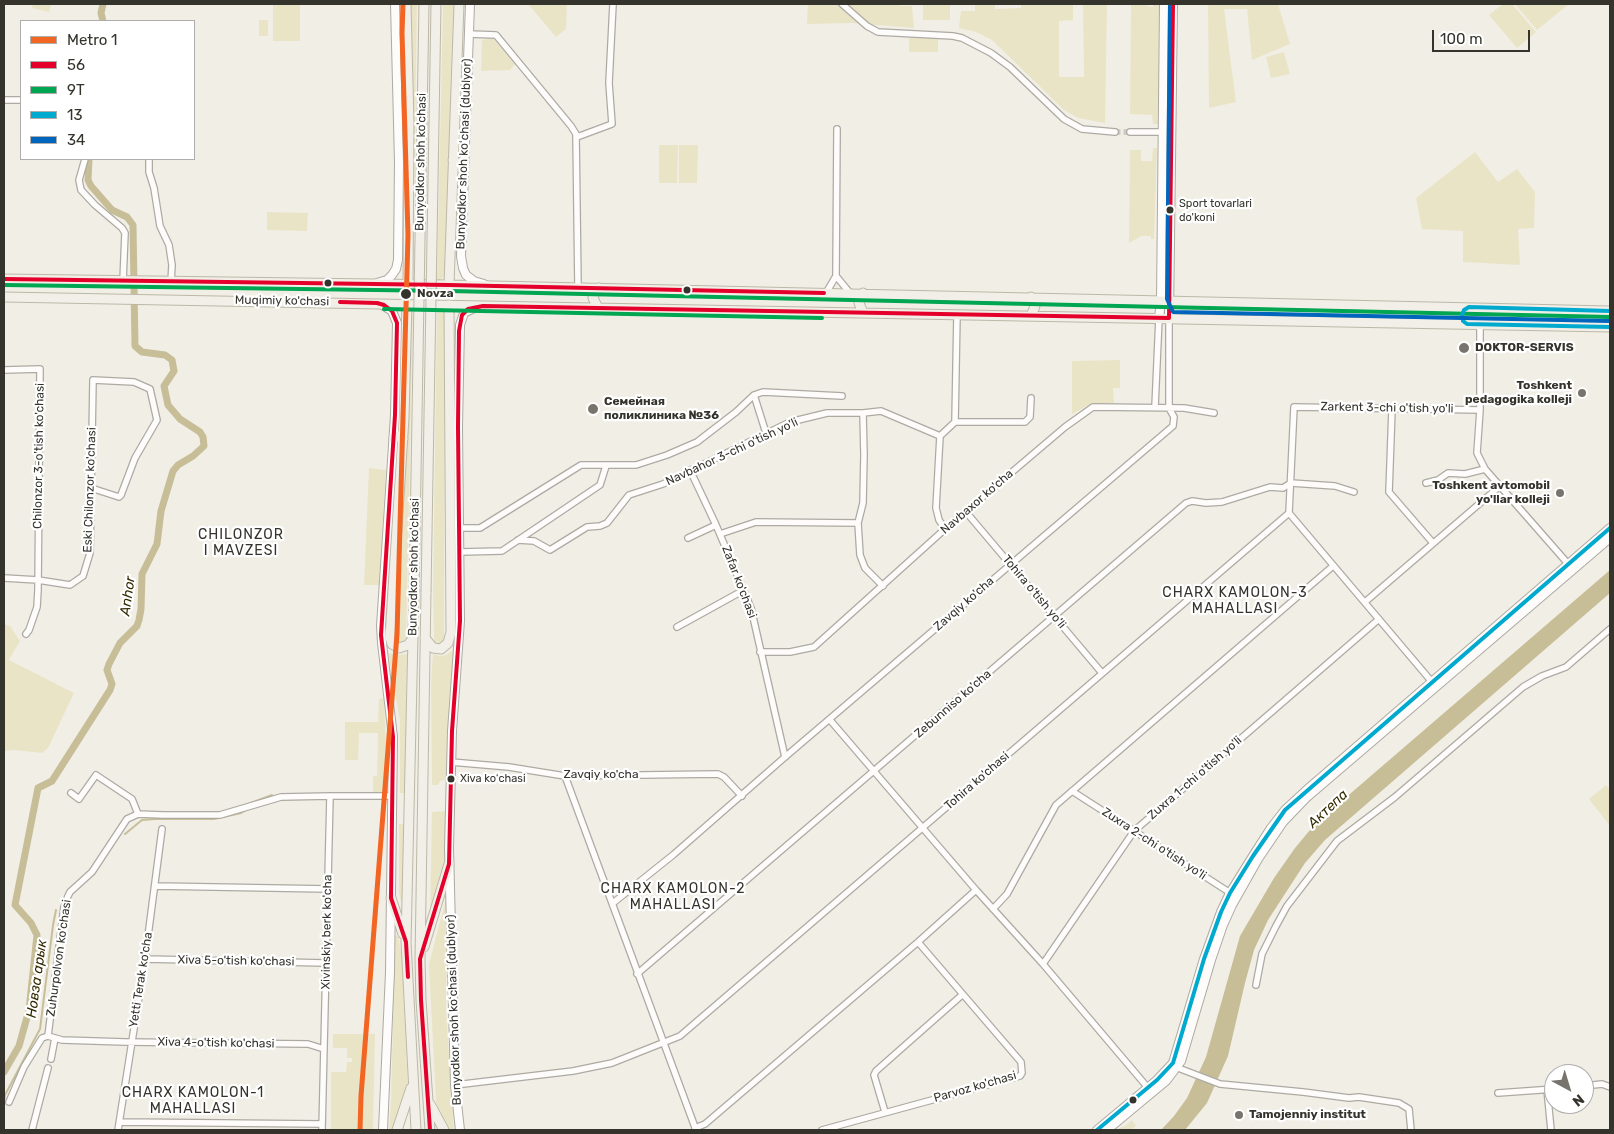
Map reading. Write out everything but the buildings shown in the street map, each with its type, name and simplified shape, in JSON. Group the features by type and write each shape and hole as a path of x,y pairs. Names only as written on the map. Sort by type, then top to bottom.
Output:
{"main road":[{"path":"406,4 409,124 408,284"},
{"name":"Bunyodkor shoh ko'chasi","path":"416,1130 406,942 424,4"},
{"name":"Bunyodkor shoh ko'chasi","path":"430,1130 420,959 436,4"},
{"path":"450,285 459,4"},
{"path":"453,160 458,164 464,161"},
{"name":"Muqimiy ko'chasi","path":"4,279 408,284 863,293 1610,311"},
{"path":"598,308 594,298 595,292 599,288"},
{"path":"863,293 859,303 863,313"},
{"name":"Muqimiy ko'chasi","path":"4,297 1610,327"},
{"path":"1031,297 1035,306 1031,316"},
{"path":"1302,303 1302,320"},
{"path":"407,304 398,438 390,641 395,647 399,648 408,645 413,638"},
{"path":"425,638 433,648 441,649 448,643 451,632 449,305"},
{"path":"1467,324 1463,321 1462,315 1464,310 1469,307"},
{"path":"420,959 449,864"},
{"path":"391,898 406,942"},
{"path":"397,1130 413,1083"},
{"path":"428,1101 444,1130"}],"street":[{"path":"372,284 391,277 396,269 398,260 399,162 395,4"},
{"name":"Bunyodkor shoh koʻchasi (dublyor)","path":"470,4 461,256 463,268 471,279 491,286"},
{"path":"577,138 612,124 609,83 612,4"},
{"path":"842,4 867,26 878,32 962,38 991,53 1005,63 1064,119 1082,130 1115,132"},
{"path":"1164,4 1167,132 1165,300 1169,318 1169,408"},
{"path":"1167,132 1172,4"},
{"path":"469,34 496,35 571,126 577,138 578,288"},
{"path":"4,100 20,100"},
{"path":"826,293 836,276 838,129"},
{"path":"1130,132 1167,132"},
{"path":"85,160 79,180 81,190 125,233 125,281"},
{"path":"149,160 149,172 154,188 160,226 169,245 172,265 171,282"},
{"path":"836,276 850,293"},
{"path":"1154,407 1159,318 1165,300"},
{"path":"377,303 390,308 395,315 397,323 398,438 381,626 393,737 391,898 383,1130"},
{"name":"Bunyodkor shoh koʻchasi (dublyor)","path":"460,1130 455,1085 449,864 452,731 459,641 458,427 460,325 465,311 483,306"},
{"path":"955,422 957,314"},
{"path":"1480,324 1480,410 1477,453 1486,469 1500,486 1571,567"},
{"name":"Chilonzor 3-o'tish ko'chasi","path":"4,370 40,369 38,580"},
{"name":"Eski Chilonzor ko'chasi","path":"4,578 38,580 70,586 82,576 90,553 91,488 93,380 134,382 150,390 157,420 135,458 119,497 91,488"},
{"path":"459,528 480,528 581,465 636,465 667,455 697,442 736,412 754,395 763,392 842,396"},
{"path":"754,395 766,433"},
{"path":"946,529 939,520 936,508 940,436 955,422 1025,422 1030,417 1031,398"},
{"name":"Navbaxor ko'cha","path":"760,652 790,652 814,646 946,529 1065,427 1092,407 1184,408 1214,412"},
{"name":"Zarkent 3-chi o'tish yo'li","path":"1291,483 1294,407 1480,410"},
{"name":"Zavqiy ko'cha","path":"613,903 673,856 1172,426 1174,416 1169,408"},
{"path":"1392,409 1389,492 1433,543"},
{"name":"Navbahor 3-chi o'tish yo'li","path":"518,540 534,541 550,550 587,527 604,525 629,495 663,484 790,422 819,415 881,411 940,436"},
{"path":"863,413 863,503 858,524 862,561 865,568 883,586"},
{"path":"460,552 502,551 600,485 606,466"},
{"path":"1426,483 1438,480 1448,473 1465,474 1486,469"},
{"name":"Zafar ko'chasi","path":"690,470 744,590 755,623 760,652 786,757"},
{"path":"1291,483 1289,513 1432,682"},
{"name":"Zebunniso ko'cha","path":"637,974 1186,503 1192,501 1206,503 1222,502 1270,488 1283,488 1291,483 1335,486 1354,492"},
{"path":"1365,602 1500,486"},
{"name":"Tohira o'tish yo'li","path":"966,512 1102,673"},
{"name":"Tohira ko'chasi","path":"455,1085 573,1071 623,1060 680,1036 1289,513"},
{"path":"720,534 756,522 858,524"},
{"path":"688,538 716,525"},
{"path":"1233,895 1283,822 1298,805 1571,567 1610,528"},
{"path":"1107,1130 1174,1066 1213,933 1265,837 1293,802 1432,682 1571,567 1610,538"},
{"path":"993,909 1006,894 1056,806 1072,790 1333,566"},
{"path":"26,634 37,607 38,580"},
{"path":"677,627 744,590"},
{"name":"Zuxra 1-chi o'tish yo'li","path":"1043,964 1134,831 1379,619"},
{"path":"1256,985 1262,954 1287,906 1337,841 1395,797 1524,687 1542,676 1566,667 1610,629"},
{"path":"830,720 1150,1090"},
{"name":"Zavqiy ko'cha","path":"451,762 509,766 565,776 718,774 724,777 742,796"},
{"path":"71,794 79,799 96,775 132,800 138,814 210,815 230,813 281,798 392,796"},
{"path":"565,776 695,1129 705,1124 976,890"},
{"name":"Zuxra 2-chi o'tish yo'li","path":"1072,790 1233,895"},
{"name":"Xivinskiy berk ko'cha","path":"322,1127 330,796"},
{"name":"Zuhurpolvon ko'chasi","path":"48,1036 64,907 68,896 92,872 126,819 138,814"},
{"name":"Yetti Terak ko'cha","path":"118,1130 145,959 162,829"},
{"path":"155,886 329,889"},
{"name":"Parvoz ko'chasi","path":"822,1130 1020,1076 1022,1073 1021,1062 918,942"},
{"name":"Xiva 5-o'tish ko'chasi","path":"145,959 326,963"},
{"path":"885,1112 874,1074 962,995"},
{"path":"9,1102 24,1066 42,1038 48,1036"},
{"name":"Xiva 4-o'tish ko'chasi","path":"48,1036 131,1042 308,1044 324,1049"},
{"path":"50,1058 55,1038"},
{"path":"1174,1066 1223,1084 1349,1098 1359,1097 1399,1103 1409,1109 1411,1130"},
{"path":"32,1130 48,1068"},
{"path":"1594,1085 1602,1084 1610,1087"},
{"path":"1498,1093 1544,1089"},
{"path":"1097,1130 1150,1090"},
{"path":"1549,1114 1551,1130"},
{"path":"120,1122 322,1127"}],"shaded area":[{"path":"33,4 51,4 49,12 32,8"},
{"path":"273,4 300,4 300,41 273,41"},
{"path":"409,4 417,4 413,279 411,278"},
{"path":"443,4 455,4 446,275 437,280"},
{"path":"528,4 567,4 566,29 556,37"},
{"path":"808,4 900,4 900,6 912,6 914,28 851,23 807,24"},
{"path":"923,4 950,4 950,20 923,20"},
{"path":"975,4 995,4 995,9 1021,8 1021,4 1073,4 1073,20 1059,21 1059,77 1084,77 1083,4 1107,4 1105,123 1078,118 1064,110 992,40 976,32 959,28 961,11 975,11"},
{"path":"1131,4 1147,4 1147,6 1153,7 1153,4 1159,4 1159,124 1153,124 1152,115 1130,114"},
{"path":"1208,4 1278,4 1290,44 1252,60 1247,9 1224,9 1236,102 1209,108"},
{"path":"1503,4 1512,4 1536,32 1517,48 1489,15"},
{"path":"1515,4 1569,4 1537,30"},
{"path":"259,20 268,20 268,36 259,36"},
{"path":"493,38 515,64 510,70 481,71 482,40"},
{"path":"909,38 938,38 938,52 909,52"},
{"path":"1284,52 1290,74 1271,78 1266,57"},
{"path":"659,145 678,145 677,183 659,183"},
{"path":"679,145 698,145 697,183 679,183"},
{"path":"1153,148 1157,148 1154,239 1151,239 1151,236 1141,236 1129,243 1130,150 1141,150 1141,161 1152,161"},
{"path":"1475,152 1498,182 1517,169 1535,192 1534,228 1518,229 1520,265 1463,262 1463,231 1422,229 1416,198"},
{"path":"267,212 308,213 307,231 267,230"},
{"path":"413,312 406,638 399,643 394,638 409,413 411,317"},
{"path":"437,312 445,312 444,638 443,642 439,644 435,643 434,638 433,591"},
{"path":"1120,360 1120,388 1113,388 1114,403 1089,405 1072,414 1072,361"},
{"path":"369,468 386,470 379,585 364,585"},
{"name":"Актепа","path":"1610,570 1610,593 1325,840 1305,863 1268,920 1254,950 1228,1056 1207,1103 1185,1130 1161,1130 1187,1098 1206,1057 1240,936 1274,878 1295,848 1315,824"},
{"path":"4,624 10,626 20,641 9,660 74,693 48,748 42,753 14,750 4,751"},
{"path":"455,648 449,698 448,780 440,781 438,785 432,785 431,683 433,654 446,655"},
{"path":"388,653 407,654 405,793 400,793 400,721"},
{"path":"384,698 388,794 373,793 373,776 377,776 378,733 359,733 358,760 345,760 345,722 378,722 379,699"},
{"path":"1606,785 1610,790 1610,826 1589,799"},
{"path":"447,811 447,851 430,915 432,812"},
{"path":"399,824 404,824 404,915 399,893"},
{"path":"447,895 446,1011 454,1130 449,1130 436,1102 429,964"},
{"path":"395,935 398,936 402,957 408,1088 394,1130 389,1130 391,1101"},
{"path":"333,1034 375,1034 373,1130 331,1130 331,1072 346,1072 347,1062 352,1062 352,1058 347,1058 347,1048 333,1048"},
{"path":"1132,1120 1136,1126 1131,1130 1114,1130 1125,1126"}],"waterway":[{"name":"Anhor","path":"103,4 101,13 103,20"},
{"name":"Anhor","path":"4,1072 19,1046 29,1010 37,935 31,923 15,905 38,788 52,781 110,690 112,684 107,670 109,664 120,643 137,626 139,620 142,574 157,544 161,511 173,471 178,465 193,456 204,446 203,437 200,432 180,419 168,405 164,386 174,371 172,360 165,355 142,352 135,346 133,225 127,217 112,210 91,186 88,180 89,160"},
{"name":"Новза арык","path":"248,804 272,795"},
{"name":"Новза арык","path":"125,834 142,820 214,819 241,813 248,809"},
{"name":"Новза арык","path":"4,1103 5,1095 40,1029 56,910"}],"tunnel":[{"path":"1115,132 1130,132"}],"metro line":[{"name":"1","path":"360,1130 361,1096 397,634 408,235 402,33 403,4"}],"transit line":[{"name":"34","path":"1170,4 1167,299 1173,312 1610,321"},
{"name":"56","path":"430,1130 420,959 449,864 452,731 460,621 458,427 459,331 462,315 468,309 483,306 1169,318 1173,4"},
{"name":"56","path":"4,279 449,285 824,293"},
{"name":"9Т","path":"4,285 449,291 1610,317"},
{"name":"56","path":"340,302 377,303 384,305 392,311 397,323 395,415 381,635 393,737 391,898 406,942 408,977"},
{"name":"13","path":"1610,311 1469,307 1464,310 1462,315 1463,321 1467,324 1610,327"},
{"name":"9Т","path":"384,309 822,318"},
{"name":"13","path":"1097,1130 1157,1080 1173,1063 1204,959 1221,912 1230,893 1253,856 1285,810 1610,528"}],"place":[{"name":"Sport tovarlari do'koni","path":"1170,210"},
{"name":"Novza","path":"406,294"},
{"name":"DOKTOR-SERVIS","path":"1464,348"},
{"name":"Toshkent pedagogika kolleji","path":"1582,393"},
{"name":"Семейная поликлиника №36","path":"593,409"},
{"name":"Toshkent avtomobil yo'llar kolleji","path":"1560,493"},
{"name":"Xiva koʻchasi","path":"451,779"},
{"name":"Tamojenniy institut","path":"1239,1115"}],"district":[{"name":"CHILONZOR I MAVZESI","path":"241,544"},
{"name":"CHARX KAMOLON-3 MAHALLASI","path":"1235,602"},
{"name":"CHARX KAMOLON-2 MAHALLASI","path":"673,898"},
{"name":"CHARX KAMOLON-1 MAHALLASI","path":"193,1102"}]}
